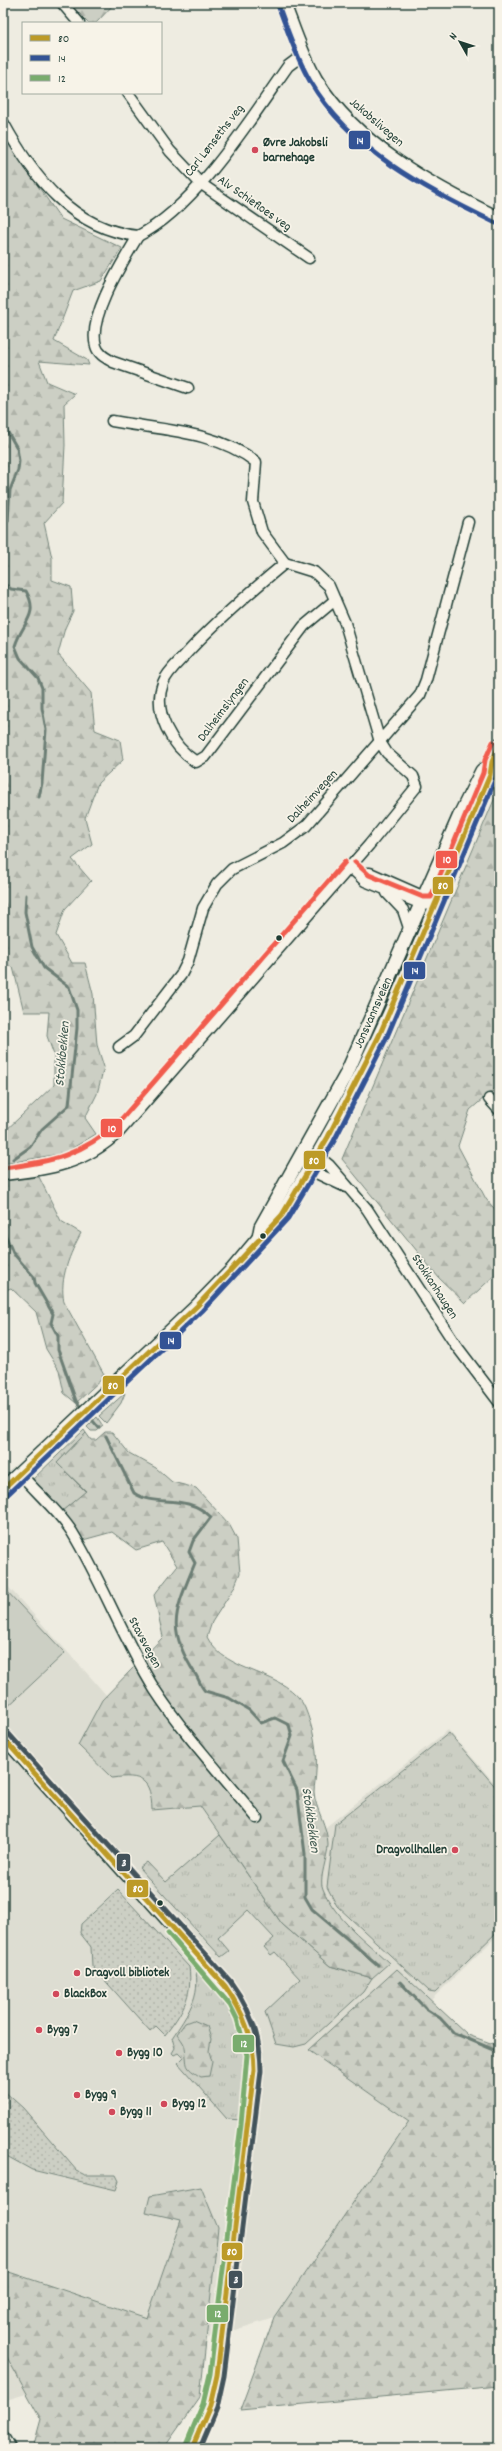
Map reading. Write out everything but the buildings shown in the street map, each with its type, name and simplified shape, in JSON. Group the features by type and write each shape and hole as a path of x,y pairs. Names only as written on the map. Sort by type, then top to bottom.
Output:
{"main road":[{"name":"Jonsvannsveien","path":"3,1489 211,1292 259,1238 268,1232 310,1170 366,1063 436,904 490,775 492,762 499,745"},
{"name":"Jonsvannsveien","path":"259,1238 261,1227 303,1155 346,1075 460,815 482,771 492,762"}],"street":[{"path":"62,3 78,22"},
{"name":"Jakobslivegen","path":"285,3 304,54 325,92 343,113 389,154 446,190 499,217"},
{"name":"Carl Lønseths veg","path":"138,236 152,229 200,183 219,162 288,66 304,54"},
{"name":"Alv Schiefloes veg","path":"129,94 170,152 200,183 309,258"},
{"path":"3,122 42,181 59,201 84,219 120,234 138,236 104,297 96,327 96,348 102,356 113,362 188,388"},
{"path":"3,1175 44,1169 73,1162 90,1155 111,1140 141,1110 354,870 417,786 413,776 387,753 380,742 345,623 329,586 314,572 285,563 262,532 253,502 256,462 244,452 211,438 112,421"},
{"name":"Dalheimvegen","path":"119,1047 134,1036 181,975 188,961 203,908 217,884 232,869 283,843 306,826 420,695 426,680 468,522"},
{"name":"Dalheimslyngen","path":"285,563 247,594 199,640 171,670 163,683 160,711 174,743 186,756 196,762 206,756 304,626 335,600"},
{"path":"354,870 365,881 436,904"},
{"path":"354,870 370,872 423,900"},
{"path":"384,888 403,910 410,932"},
{"path":"489,1099 499,1110"},
{"path":"310,1170 303,1155 318,1156"},
{"name":"Stokkanhaugen","path":"318,1156 335,1170 346,1187 380,1228 455,1344 499,1402"},
{"name":"Stokkanhaugen","path":"310,1170 346,1187"},
{"name":"Stavsvegen","path":"20,1473 70,1530 97,1574 125,1638 167,1707 257,1818"},
{"path":"3,1738 225,1986 240,2008 251,2037 254,2054 254,2070 217,2375 210,2406 192,2448"},
{"path":"3,2436 10,2448"}],"shaded area":[{"path":"3,1581 94,1681 263,1877 448,1730 499,1788 499,1934 431,2000 397,1970 309,2050 410,2121 274,2318 3,2401"}],"green space":[{"path":"68,3 115,3 97,22 87,22"},
{"path":"3,136 61,219 122,248 101,281 73,291 54,341 87,360 89,365 39,361 47,382 75,394 64,404 65,445 62,503 44,523 52,558 52,580 71,587 73,611 65,628 58,654 91,693 95,730 120,740 123,760 98,783 85,818 92,844 72,859 91,881 65,909 56,935 72,963 85,963 93,994 97,1045 104,1067 97,1094 85,1118 96,1134 64,1153 3,1164 3,1133 54,1085 54,1055 47,1036 49,1012 24,1012 13,967 3,964"},
{"path":"499,788 499,1085 470,1110 458,1146 486,1199 499,1214 499,1271 465,1303 439,1278 342,1159"},
{"path":"39,1177 61,1221 81,1233 66,1266 63,1284 64,1302 105,1376 76,1403 64,1393 59,1370 46,1349 36,1312 11,1288 3,1291 3,1181"},
{"path":"300,1190 305,1193 272,1237 238,1278 181,1335 135,1378 108,1400 209,1302 248,1261"},
{"path":"125,1393 121,1403 106,1423 99,1416"},
{"path":"97,1417 103,1426 97,1431 91,1431 87,1427"},
{"path":"84,1430 86,1433 57,1463 86,1492 61,1512 31,1481"},
{"path":"105,1432 112,1432 129,1453 156,1468 172,1482 196,1488 229,1524 237,1539 240,1573 234,1588 212,1622 207,1637 216,1649 228,1659 285,1686 297,1696 305,1708 313,1731 316,1747 315,1798 326,1831 328,1845 322,1874 322,1885 328,1900 343,1920 389,1963 372,1978 330,1966 282,1924 200,1806 152,1810 150,1791 143,1781 138,1778 131,1777 112,1778 78,1745 102,1700 163,1637 154,1595 177,1566 162,1542 136,1550 112,1532 83,1540 61,1512 86,1491 57,1463 86,1433 91,1440 96,1440"},
{"path":"3,1587 65,1653 3,1711"},
{"path":"449,1733 499,1791 499,1930 435,1992 429,1991 337,1906 327,1887 335,1824"},
{"path":"220,1835 282,1924 330,1966 372,1978 363,1992 306,2044 294,2047 276,2044 265,2012 300,1979 275,1952 271,1955 264,1947 274,1938 248,1910 218,1938 229,1951 221,1957 139,1868 147,1862 166,1882"},
{"path":"118,1890 189,1967 189,1987 185,2004 165,2035 156,2026 150,2031 92,1966 91,1947 80,1933 81,1924"},
{"path":"199,1965 230,2002 243,2029 246,2041 247,2068 242,2120 227,2119 178,2063 183,2058 178,2053 174,2055 172,2053 175,2048 172,2038 188,2013 195,1996 197,1977 195,1967"},
{"path":"397,1969 468,2035 499,2046 499,2386 240,2410 274,2318 409,2121 308,2050"},
{"path":"193,2020 207,2026 211,2039 209,2051 212,2062 209,2076 201,2077 187,2066 185,2046 177,2034 185,2023"},
{"path":"3,2090 23,2108 77,2171 85,2175 116,2175 119,2181 116,2190 32,2170 3,2154"},
{"path":"201,2187 218,2228 200,2397 164,2448 33,2448 41,2419 3,2350 3,2270 147,2318 181,2220 146,2212 150,2196"}],"waterway":[{"name":"Stokkbekken","path":"3,307 6,311 3,321"},
{"name":"Stokkbekken","path":"3,424 17,448 19,461 18,470 10,490 8,521 3,527"},
{"name":"Stokkbekken","path":"3,530 3,537"},
{"name":"Stokkbekken","path":"3,583 11,589 26,591 30,599 31,613 15,646 20,658 38,678 42,688 42,708 46,730 42,783 39,797"},
{"name":"Stokkbekken","path":"13,1159 30,1147 42,1129 69,1105 77,1028 77,1010 69,987 44,968 32,947 25,912 26,895"},
{"name":"Stokkbekken","path":"3,1229 13,1253 34,1277 35,1283 53,1314 51,1323 58,1336 58,1350 76,1401 83,1410"},
{"name":"Stokkbekken","path":"87,1414 99,1428"},
{"name":"Stokkbekken","path":"106,1436 134,1493 151,1500 181,1502 191,1505 201,1509 211,1517 193,1541 189,1552 195,1563 178,1608 176,1620 180,1645 186,1659 205,1691 229,1698 249,1710 261,1723 275,1718 289,1725 292,1736 283,1761 297,1790 305,1854 305,1897 312,1909 378,1965"},
{"path":"400,1982 426,2009 440,2018 454,2033 499,2052"}],"transit line":[{"name":"14","path":"278,5 296,53 305,72 327,106 346,128 368,148 417,182 443,197 496,223"},
{"name":"10","path":"355,862 369,875 423,897 431,897 483,773 485,760 493,742"},
{"name":"80","path":"3,1489 197,1306 282,1215 328,1137 379,1036 490,775 492,762 499,745"},
{"name":"14","path":"8,1494 202,1311 288,1218 334,1141 386,1039 496,778 499,763"},
{"name":"10","path":"3,1168 37,1163 66,1155 92,1142 119,1122 345,862"},
{"name":"3","path":"8,1733 230,1981 249,2012 253,2023 259,2046 261,2071 224,2376 217,2408 200,2448"},
{"name":"80","path":"3,1738 225,1986 237,2006 250,2036 254,2070 217,2375 210,2406 192,2448"},
{"name":"12","path":"168,1933 230,2005 237,2019 247,2055 241,2125 210,2374 203,2404 186,2445"}],"place":[{"name":"Øvre Jakobsli barnehage","path":"255,150"},
{"name":"Dragvollhallen","path":"455,1850"},
{"name":"Dragvoll bibliotek","path":"77,1973"},
{"name":"BlackBox","path":"56,1994"},
{"name":"Bygg 7","path":"39,2030"},
{"name":"Bygg 10","path":"119,2053"},
{"name":"Bygg 9","path":"77,2095"},
{"name":"Bygg 12","path":"164,2104"},
{"name":"Bygg 11","path":"112,2112"}]}
